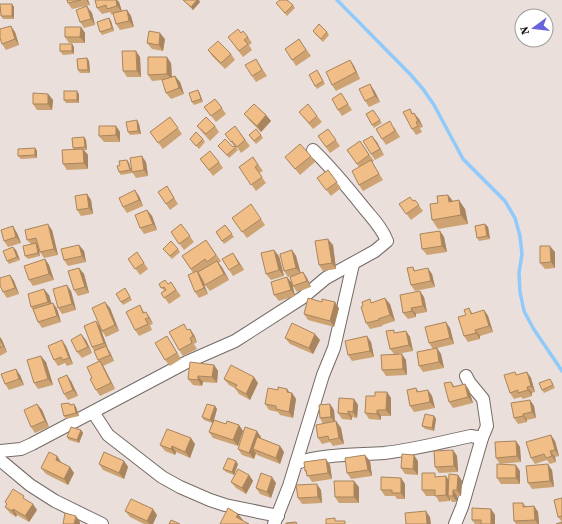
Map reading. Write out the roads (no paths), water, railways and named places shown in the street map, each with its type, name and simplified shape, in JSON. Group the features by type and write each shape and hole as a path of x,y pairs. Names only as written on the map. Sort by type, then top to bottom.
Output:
{"street":[{"path":"0,451 21,449 187,362 235,341 302,298 326,278 375,251 387,241 384,232 349,188 313,150"},
{"path":"93,412 108,435 162,477 180,487 217,503 276,520 289,486 323,374 334,348 353,264"},
{"path":"455,524 487,426 483,399 466,376"},
{"path":"296,463 312,458 326,456 385,453 471,436 482,438"},
{"path":"0,460 30,485 55,501 102,524"}],"waterway":[{"path":"337,0 423,89 434,105 463,159 505,201 515,218 520,236 522,254 519,273 520,292 524,311 533,328 562,371"}]}
